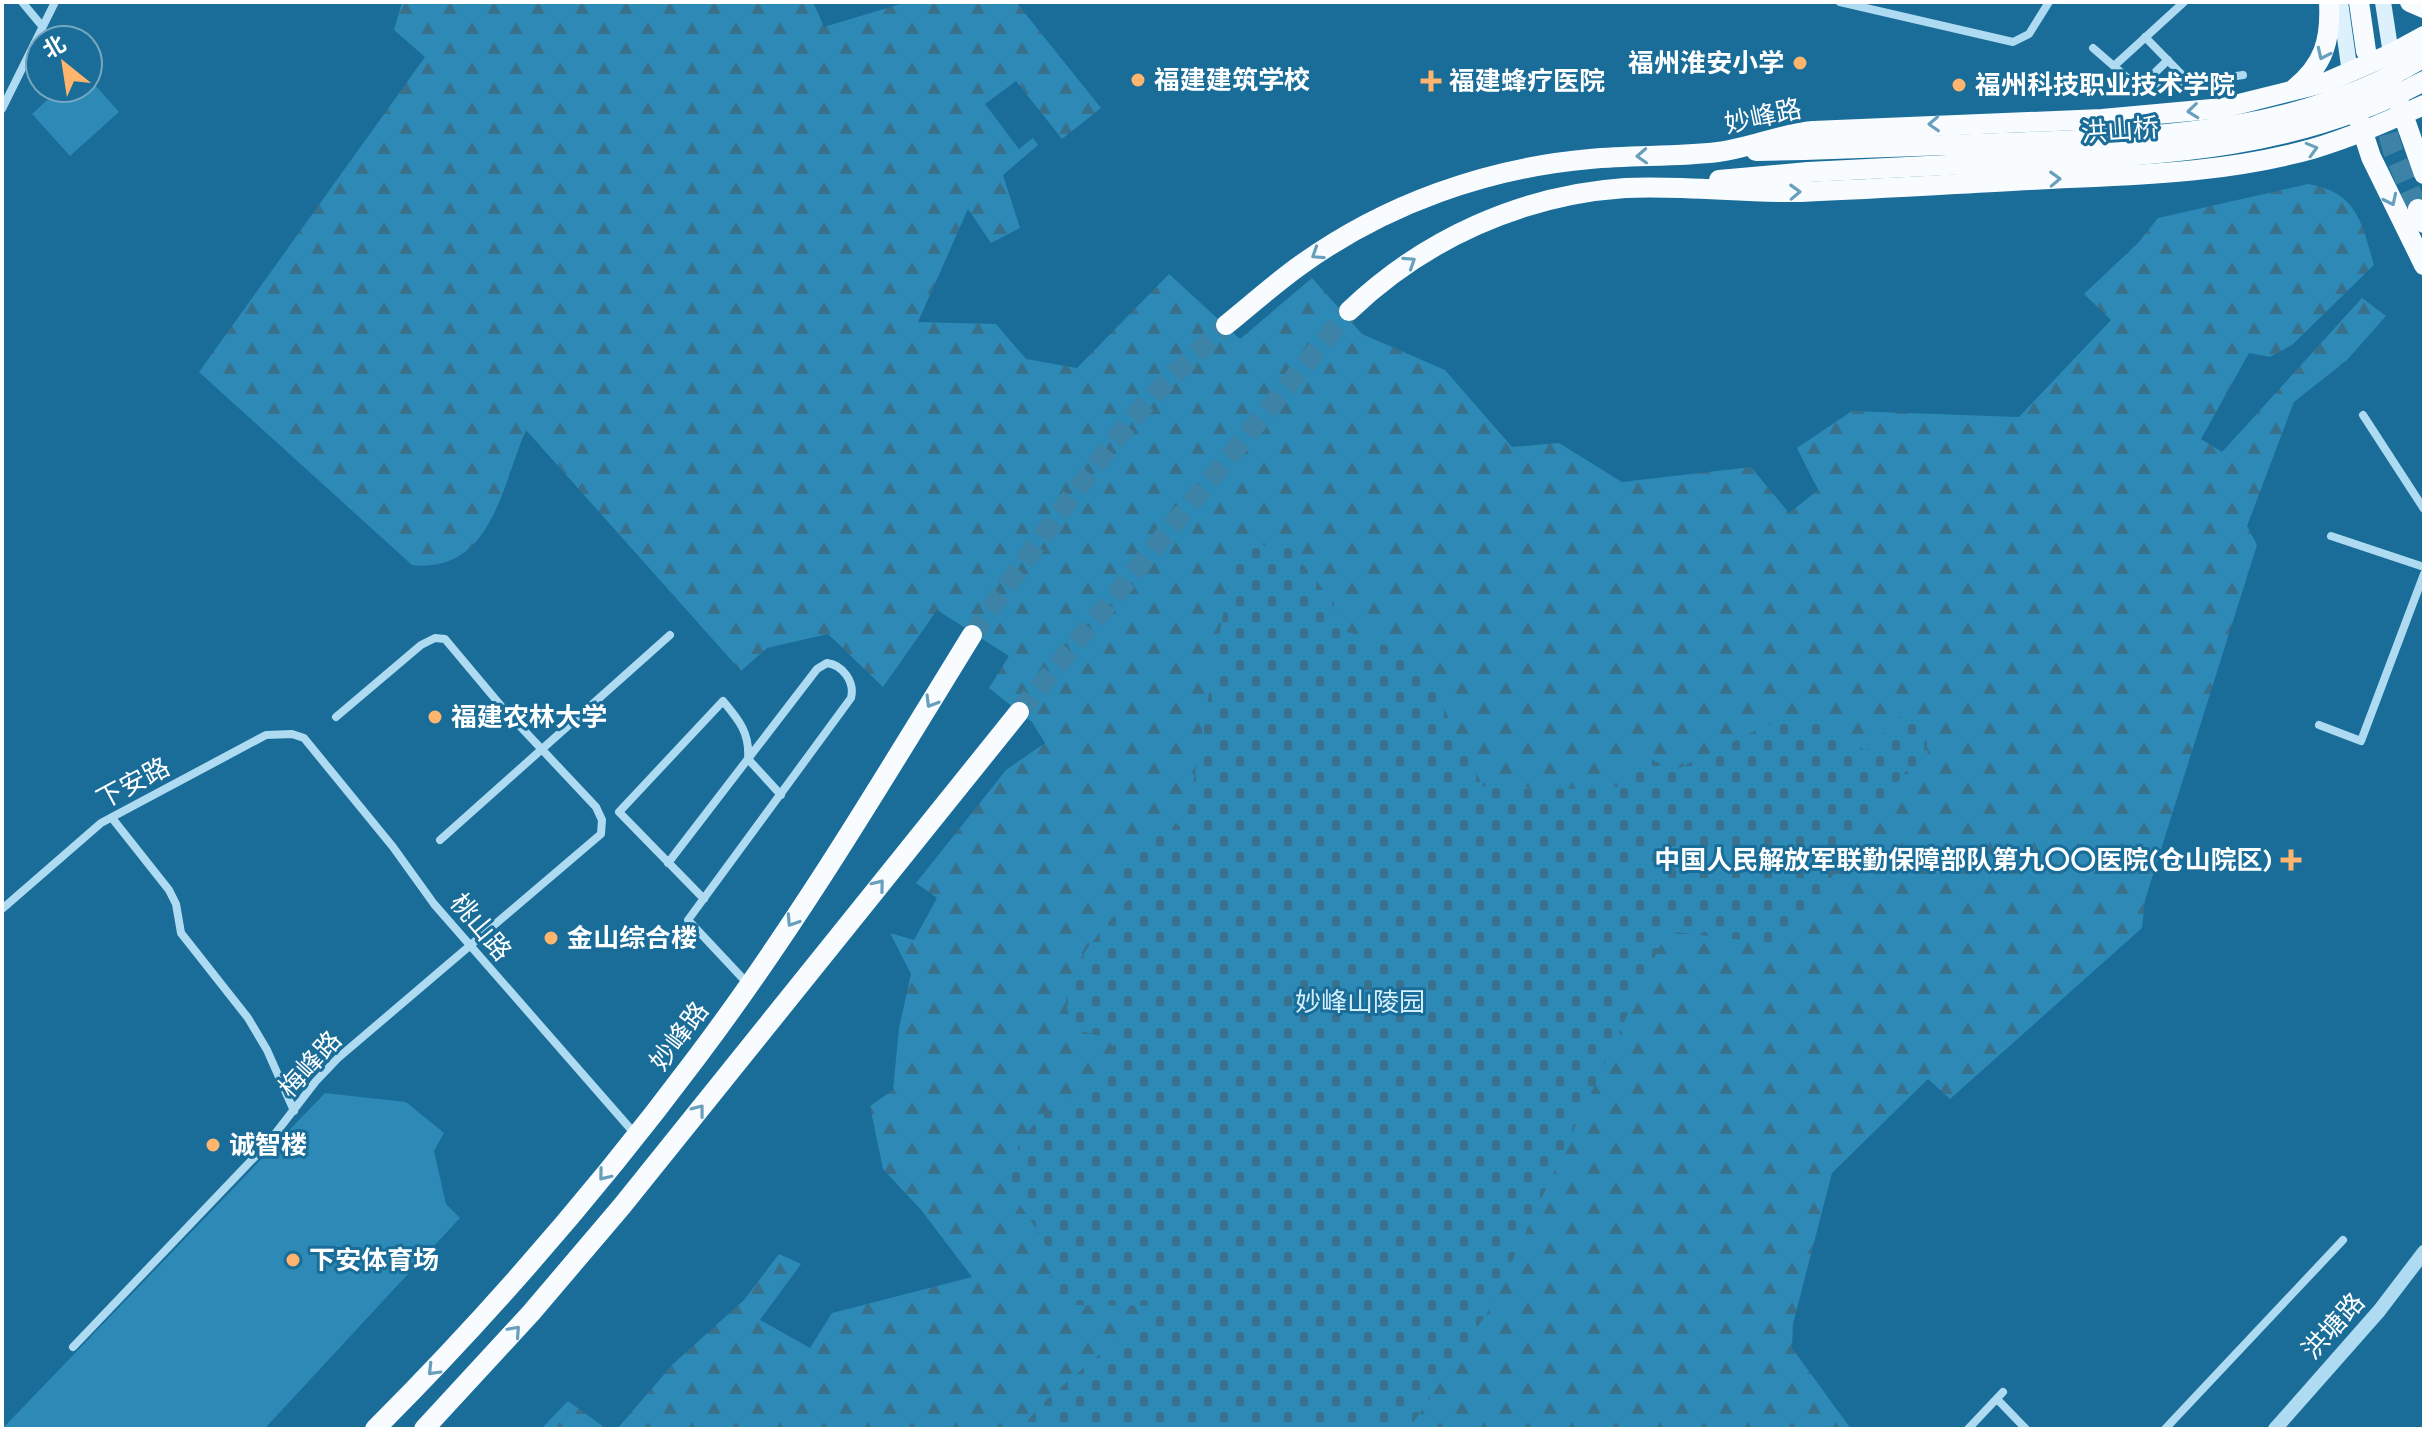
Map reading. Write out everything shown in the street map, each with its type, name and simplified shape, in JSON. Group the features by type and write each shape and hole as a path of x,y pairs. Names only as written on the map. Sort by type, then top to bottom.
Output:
{"main road":[{"path":"2288,94 2306,80 2322,58 2330,31 2329,2"},
{"path":"2340,2 2362,131 2388,195 2424,265"},
{"path":"2359,2 2424,174"},
{"path":"2366,2 2377,52"},
{"path":"2377,52 2383,2"},
{"path":"2410,2 2424,8"},
{"name":"妙峰路","path":"1226,325 1329,246 1435,193 1494,176 1560,163 1720,152 1813,131 2141,116 2223,108 2288,94 2350,73 2377,52 2424,36"},
{"path":"1720,152 2103,139 2224,128 2255,123 2332,101 2384,79 2424,57"},
{"name":"洪山桥","path":"1628,188 1808,172 2127,157 2225,147 2279,137 2335,121 2424,81"},
{"path":"1349,311 1406,265 1444,241 1538,202 1628,188 1781,192 2208,170 2313,149 2424,105"},
{"name":"妙峰路","path":"375,1429 496,1301 568,1219 696,1059 860,819 972,635"},
{"path":"424,1429 531,1313 622,1206 1019,712"}],"street":[{"path":"22,2 40,24"},
{"path":"43,24 55,2"},
{"path":"1840,2 2013,42 2029,34 2049,2"},
{"path":"2114,66 2184,2"},
{"path":"2145,37 2190,83"},
{"path":"2093,48 2139,88 2243,75"},
{"path":"2139,88 2168,60"},
{"path":"2,108 24,63"},
{"path":"2363,415 2424,509"},
{"path":"2331,536 2424,567"},
{"path":"2319,725 2361,741 2424,574"},
{"path":"440,840 670,635"},
{"path":"336,717 421,645 441,638 453,646 495,699 542,749"},
{"path":"668,863 822,664 833,663 847,675 853,691 851,698 688,920 748,985"},
{"path":"704,899 619,812 723,701 747,735 748,759 781,795"},
{"name":"下安路","path":"2,909 93,828 266,735 282,733 304,738"},
{"name":"桃山路","path":"304,738 470,947 636,1134"},
{"name":"梅峰路","path":"73,1347 268,1143 338,1058 601,834 602,820 596,807 542,749"},
{"path":"112,818 169,890 176,904 181,933 258,1034 294,1111"},
{"path":"2165,1429 2343,1240"},
{"name":"洪塘路","path":"2275,1429 2379,1311 2424,1252"},
{"path":"1968,1429 2000,1396 2026,1429"}],"green space":[{"path":"402,2 813,2 824,27 907,2 1016,2 1101,108 1062,139 1016,81 985,104 1019,149 1033,138 1038,145 1003,175 1020,228 991,243 968,209 918,322 996,324 1026,359 1077,368 1169,274 1240,339 1312,278 1362,334 1445,370 1512,447 1559,443 1622,482 1751,467 1789,513 1818,490 1797,448 1852,411 2019,417 2111,320 2084,294 2138,243 2158,218 2308,184 2337,194 2347,202 2361,223 2374,265 2292,345 2270,357 2249,353 2201,439 2222,452 2362,298 2386,316 2347,360 2294,402 2247,526 2257,545 2145,900 2142,928 1950,1099 1928,1079 1832,1173 1793,1324 1792,1348 1851,1429 617,1429 673,1364 744,1300 779,1254 801,1264 760,1320 810,1348 832,1313 972,1277 922,1211 883,1169 870,1106 893,1090 899,1028 911,974 890,933 914,940 937,898 916,883 1006,770 1045,743 1032,722 989,688 1009,656 937,610 883,687 828,634 767,648 741,671 526,430 500,499 477,540 460,555 439,564 412,565 199,372 425,57 394,30"},
{"path":"104,95 119,112 70,156 32,114 43,104 104,104"},
{"name":"妙峰山陵园","path":"1287,544 1334,603 1339,629 1417,656 1483,786 1585,789 1622,786 1635,750 1673,771 1767,725 1819,717 1865,751 1901,715 1926,727 1928,764 1905,772 1784,945 1667,931 1489,1310 1409,1429 1020,1429 1046,1400 1114,1342 1172,1306 1068,1305 1050,1279 1054,1267 1048,1248 1006,1178 1015,1166 1018,1147 1040,1115 1066,1103 1074,1093 1091,1088 1105,1077 1113,1059 1113,1039 1072,1029 1066,1001 1068,984 1081,957 1131,896 1116,853 1186,823 1235,547"},
{"name":"下安体育场","path":"325,1093 406,1102 444,1133 434,1151 446,1204 460,1218 268,1425 264,1429 2,1429"},
{"path":"568,1401 607,1429 541,1429"}],"tunnel":[{"path":"2380,105 2393,151 2418,209"},
{"path":"1019,712 1349,311"},
{"path":"972,635 1069,500 1130,422 1164,384 1226,325"}],"place":[{"name":"福州淮安小学","path":"1800,63"},
{"name":"福建建筑学校","path":"1138,80"},
{"name":"福建蜂疗医院","path":"1431,81"},
{"name":"福州科技职业技术学院","path":"1959,85"},
{"name":"福建农林大学","path":"435,717"},
{"name":"中国人民解放军联勤保障部队第九〇〇医院(仓山院区)","path":"2291,860"},
{"name":"金山综合楼","path":"551,938"},
{"name":"诚智楼","path":"213,1145"},
{"name":"下安体育场","path":"293,1260"}]}
